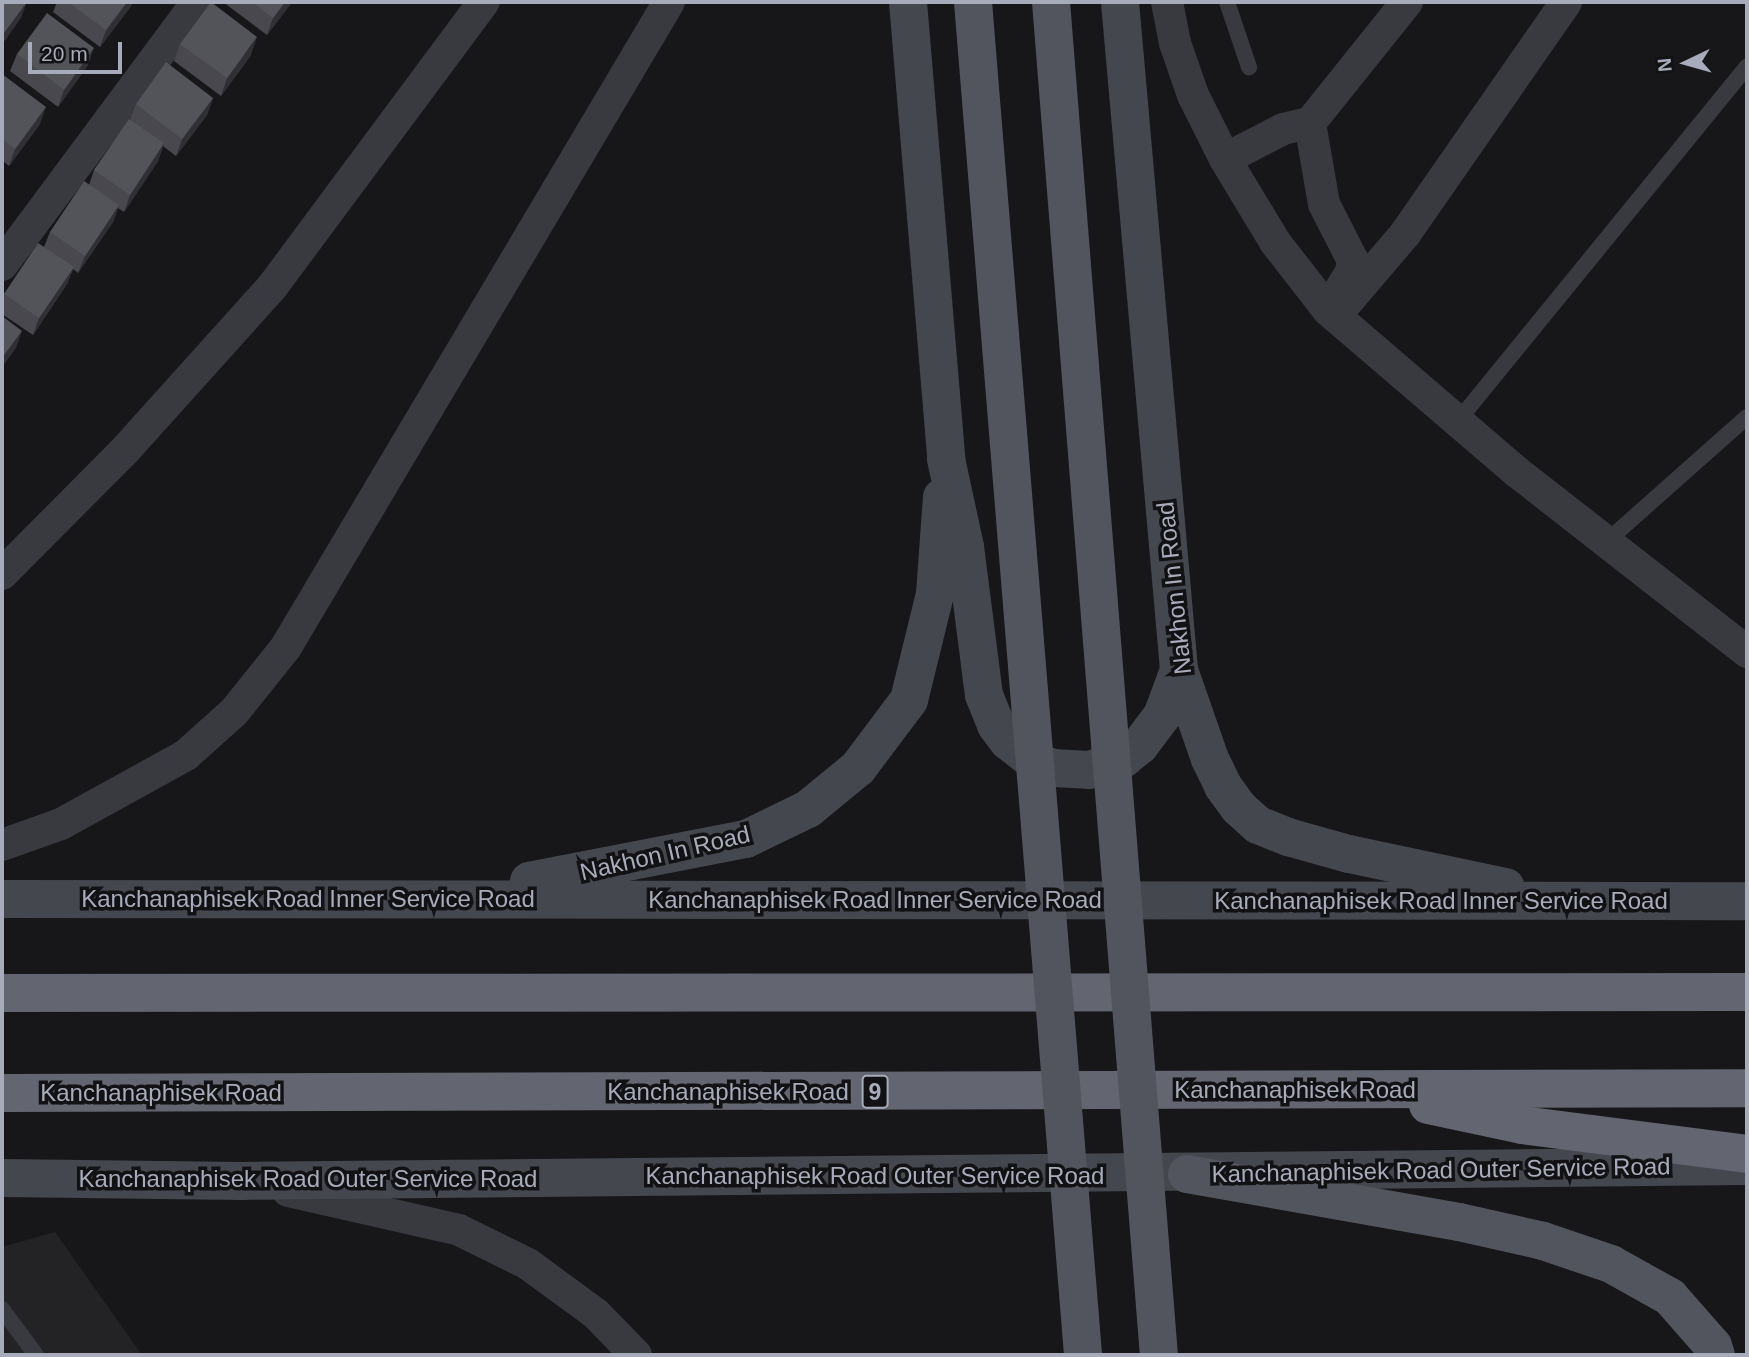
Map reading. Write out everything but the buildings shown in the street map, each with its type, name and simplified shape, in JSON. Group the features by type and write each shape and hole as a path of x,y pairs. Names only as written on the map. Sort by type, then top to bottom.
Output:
{"highway":[{"path":"2,993 1747,992"},
{"name":"Kanchanaphisek Road","path":"2,1093 1747,1088"},
{"path":"1370,1090 1522,1125 1747,1154"}],"main road":[{"path":"908,2 946,459 969,572 984,695 996,725 1008,741 1034,761 1053,768 1089,770 1123,759 1140,745 1162,716 1179,670"},
{"path":"973,2 1083,1355"},
{"path":"1051,2 1159,1355"},
{"name":"Nakhon In Road","path":"1120,2 1179,670 1210,759 1223,786 1239,808 1258,825 1288,837 1349,854 1578,903"},
{"name":"Nakhon In Road","path":"419,898 601,869 746,839 808,809 858,768 909,700 916,677 935,594 946,459"},
{"name":"Kanchanaphisek Road Inner Service Road","path":"2,899 1578,903 1747,901"},
{"name":"Kanchanaphisek Road Outer Service Road","path":"2,1178 241,1181 1187,1174 1747,1166"},
{"path":"1187,1174 1459,1222 1544,1241 1600,1260 1670,1297 1713,1346 1716,1355"}],"street":[{"path":"2,264 197,2"},
{"path":"2,574 127,448 272,287 484,2"},
{"path":"1167,2 1175,43 1193,94 1225,159 1275,242 1332,313 1457,422 1747,652"},
{"path":"1225,159 1270,135 1310,123 1407,2"},
{"path":"1332,313 1405,234 1566,2"},
{"path":"2,845 61,824 186,755 234,712 286,647 667,3"},
{"path":"1310,123 1324,204 1352,259 1352,270 1332,313"},
{"path":"241,1181 459,1230 528,1264 596,1314 636,1355"}],"lane":[{"path":"1227,2 1249,66"},
{"path":"1457,422 1747,65"},
{"path":"1606,542 1747,417"},
{"path":"2,1309 36,1355"}],"shaded area":[{"path":"55,1232 142,1355 2,1355 2,1247"}]}
